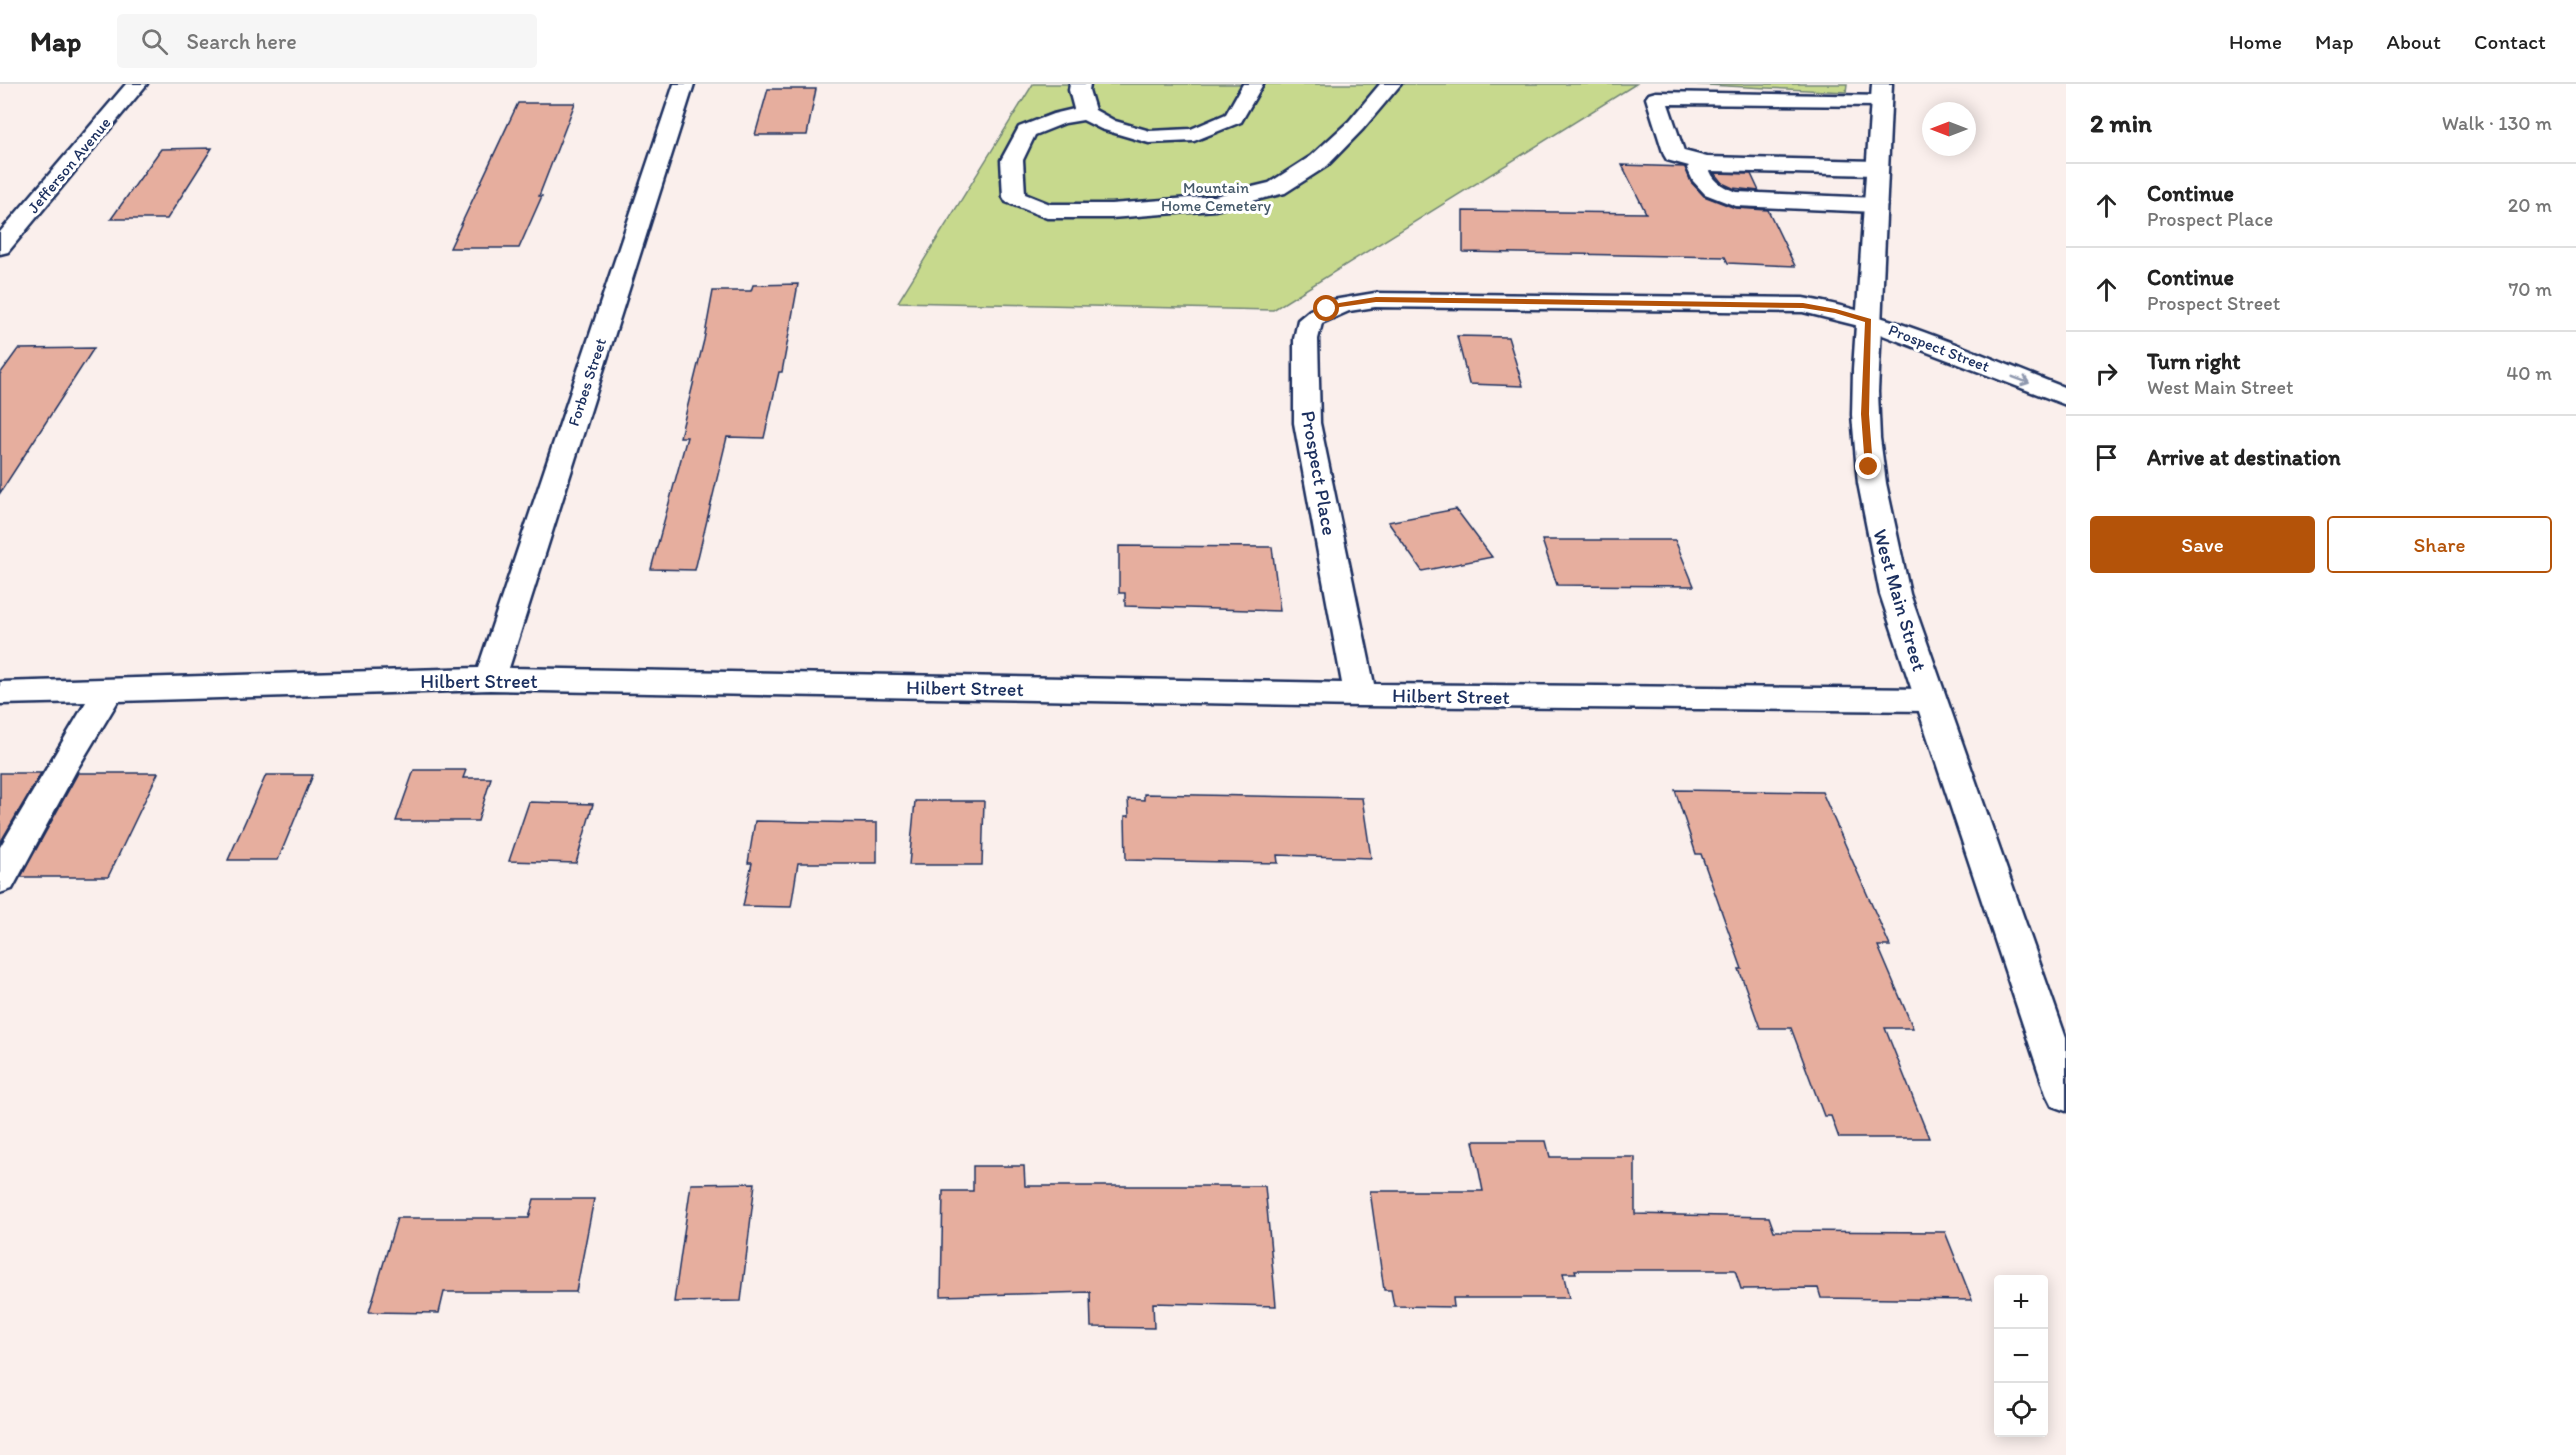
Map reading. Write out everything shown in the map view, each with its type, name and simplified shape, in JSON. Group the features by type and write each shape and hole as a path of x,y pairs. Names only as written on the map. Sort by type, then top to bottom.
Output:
{"street":[{"name":"Jefferson Avenue","path":"0,247 137,84"},
{"name":"Forbes Street","path":"490,679 684,84"},
{"path":"1080,84 1079,90 1086,113"},
{"path":"1253,84 1234,118 1194,135 1149,137 1108,125 1086,113 1060,118 1026,131 1012,160 1014,197 1047,211 1111,211 1215,202 1277,188 1318,161 1356,125 1391,84"},
{"path":"1876,168 1706,164 1675,155 1656,98 1881,92"},
{"name":"West Main Street","path":"1881,92 1865,414 1872,486 1894,594 2066,1095"},
{"path":"1706,164 1698,168 1708,186 1717,194 1736,199 1876,205"},
{"name":"Prospect Place","path":"1360,695 1307,423 1306,339 1310,320 1333,307 1376,300 1414,300"},
{"name":"Prospect Street","path":"1414,300 1803,305 1836,311 1868,321 2061,395"},
{"name":"Hilbert Street","path":"0,693 490,679 1360,695 1930,700"},
{"path":"0,879 63,765 109,690"}],"green space":[{"name":"Mountain Home Cemetery","path":"1033,84 1636,84 1273,310 898,302"},
{"path":"1687,84 1847,84 1846,92"}],"building":[{"path":"768,89 816,89 807,135 755,135"},
{"path":"518,103 575,103 539,196 542,196 519,248 450,248"},
{"path":"212,148 167,219 111,219 161,149"},
{"path":"1622,165 1685,167 1691,182 1704,196 1735,208 1768,210 1795,266 1728,263 1725,257 1463,252 1463,211 1646,213"},
{"path":"1714,173 1751,174 1759,191 1733,188 1722,183"},
{"path":"798,284 782,372 779,372 764,438 727,437 695,570 651,569 687,437 680,437 704,340 713,291 751,291 753,285"},
{"path":"1457,336 1508,337 1523,386 1469,384"},
{"path":"94,348 0,493 0,374 18,349"},
{"path":"1456,509 1492,557 1422,571 1388,522"},
{"path":"1542,540 1675,540 1694,586 1557,585"},
{"path":"1119,546 1272,547 1280,611 1125,606 1125,593 1119,593"},
{"path":"414,770 466,770 463,778 491,778 478,821 396,821"},
{"path":"0,773 41,773 0,843"},
{"path":"78,773 158,773 108,877 21,877"},
{"path":"266,775 313,775 278,860 228,860"},
{"path":"1675,790 1822,792 1890,946 1878,946 1913,1028 1885,1028 1929,1138 1839,1138 1831,1116 1824,1116 1791,1028 1760,1028 1739,969 1742,969 1701,854 1696,854"},
{"path":"1144,794 1362,798 1371,858 1277,855 1278,863 1126,860 1125,816 1129,816 1128,799 1144,800"},
{"path":"915,801 984,801 982,865 909,865"},
{"path":"529,802 593,804 576,863 509,861"},
{"path":"755,821 877,823 877,863 798,863 791,907 743,906 752,863 748,863"},
{"path":"1473,1141 1546,1141 1550,1157 1635,1157 1635,1214 1769,1217 1774,1231 1945,1232 1972,1300 1821,1298 1818,1288 1741,1289 1735,1270 1575,1270 1576,1273 1563,1273 1569,1298 1453,1298 1454,1307 1394,1306 1391,1290 1384,1290 1370,1191 1483,1191"},
{"path":"973,1166 1024,1166 1025,1186 1265,1186 1276,1306 1153,1303 1154,1328 1091,1327 1090,1292 941,1296 943,1191 973,1191"},
{"path":"755,1183 741,1301 674,1302 691,1184"},
{"path":"534,1199 594,1199 576,1292 444,1292 439,1313 369,1312 397,1218 529,1218"}],"route":[{"path":"1327,309 1376,300 1803,305 1836,311 1868,321 1865,414 1869,467"}]}
